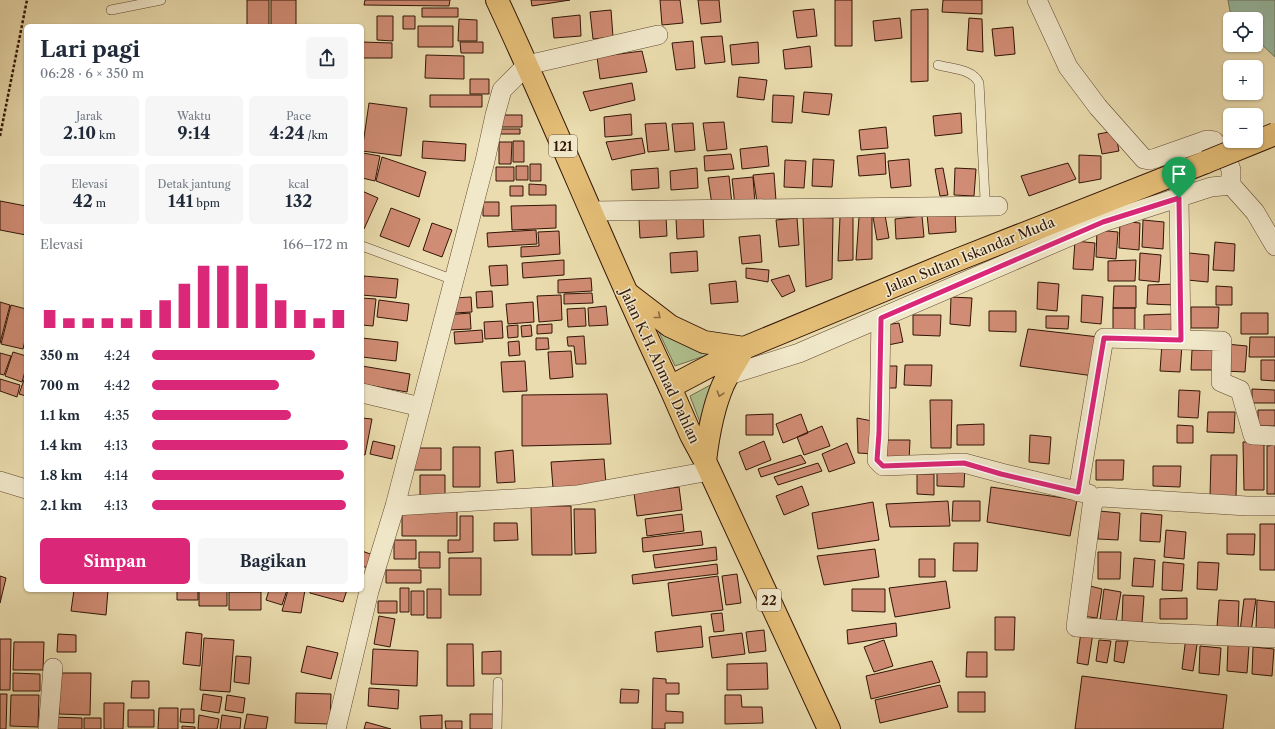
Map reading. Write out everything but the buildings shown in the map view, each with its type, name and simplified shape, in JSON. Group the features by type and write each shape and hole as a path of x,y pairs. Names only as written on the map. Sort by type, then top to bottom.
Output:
{"main road":[{"name":"Jalan K.H. Ahmad Dahlan","path":"497,0 528,65 627,293 691,435 707,466 829,729"},
{"name":"Jalan Sultan Iskandar Muda","path":"670,387 744,348 952,262 1275,134"},
{"path":"627,293 670,326 704,342 744,348 722,387 708,440 707,466"}],"street":[{"path":"1037,0 1068,67 1098,107 1144,159 1149,160 1156,158 1207,140 1214,141 1229,164 1231,170 1231,185 1255,212 1275,246"},
{"path":"336,729 366,590 395,506 486,161 495,115 502,90 528,65 658,35"},
{"path":"729,375 799,354 1103,222 1211,187 1231,185"},
{"path":"1179,198 1181,340"},
{"path":"591,211 990,206"},
{"path":"881,318 879,433 877,460 883,466 964,463 1001,474 1101,497 1247,506 1275,506"},
{"path":"1078,492 1104,338 1222,341 1221,382 1240,390 1253,435 1275,436"},
{"path":"364,393 421,406"},
{"path":"395,506 577,495 707,466"},
{"path":"0,481 24,488"},
{"path":"1101,497 1096,499 1092,506 1076,627 1159,633 1275,638"},
{"path":"48,729 53,668"}],"lane":[{"path":"111,10 161,0"},
{"path":"938,65 972,74 977,78 979,83 985,199 990,206"},
{"path":"364,247 454,280"},
{"path":"498,682 498,729"}],"path":[{"path":"0,136 27,0"}],"shaded area":[{"path":"1228,0 1275,0 1275,57 1263,46 1263,12 1230,12"},
{"path":"656,326 713,353 675,366"},
{"path":"714,383 705,401 701,425 690,396"}],"route":[{"path":"1179,198 1181,340 1104,338 1078,492 1001,474 964,463 883,466 877,460 879,433 881,318 1103,222 1179,198"}]}
